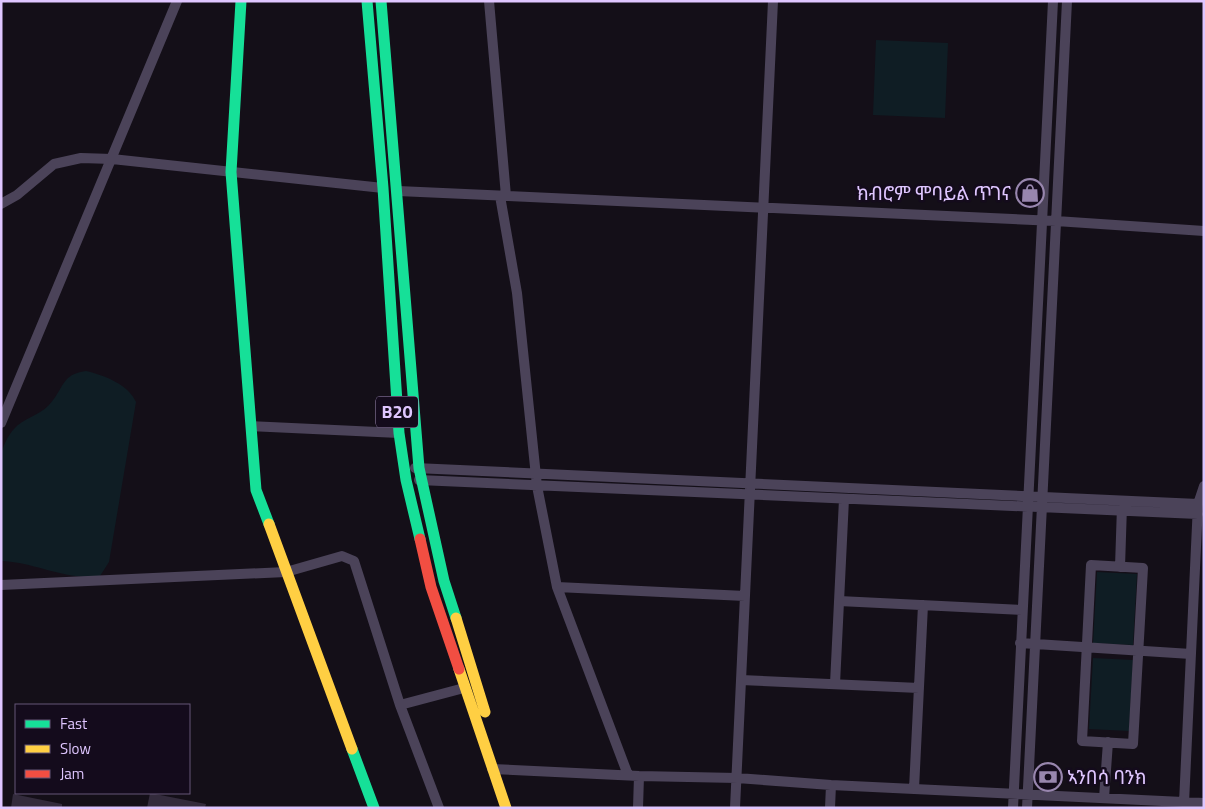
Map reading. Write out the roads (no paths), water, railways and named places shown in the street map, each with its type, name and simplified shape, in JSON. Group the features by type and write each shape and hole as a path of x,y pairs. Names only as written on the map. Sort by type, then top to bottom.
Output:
{"main road":[{"path":"241,1 231,172 256,490 374,808"},
{"name":"B20","path":"367,1 383,188 399,433 406,480 431,587 506,808"},
{"name":"B20","path":"381,1 421,480 435,546 452,611 517,808"},
{"path":"369,33 384,32"}],"street":[{"path":"1,423 177,1"},
{"path":"489,1 503,196 538,473 537,486 557,588 628,775"},
{"path":"734,808 737,778 773,1"},
{"path":"1013,808 1053,1"},
{"path":"1027,808 1067,1"},
{"path":"1,204 17,195 54,164 81,158 112,159 383,188"},
{"path":"398,191 1042,220 1204,232"},
{"path":"251,426 399,433"},
{"path":"404,467 751,483 1028,502 1042,508 1122,506 1198,509"},
{"path":"406,480 844,499 1028,502 1042,497 1122,506"},
{"path":"1184,802 1198,509 1204,486"},
{"path":"835,684 844,499"},
{"path":"1120,567 1122,506"},
{"path":"1,585 286,572 342,556 354,560 400,705 439,808"},
{"path":"1091,566 1143,568 1133,744 1082,741 1087,647 1091,566"},
{"path":"557,588 745,596"},
{"path":"839,601 1022,610"},
{"path":"914,789 923,605"},
{"path":"1020,643 1191,654"},
{"path":"741,680 919,688"},
{"path":"400,705 464,688"},
{"path":"1104,798 1108,742"},
{"path":"492,769 639,776 737,778 832,785 1204,804"},
{"path":"638,808 639,776"},
{"path":"830,808 832,785"}],"place":[{"name":"ክብሮም ሞባይል ጥገና","path":"1030,193"},
{"name":"ኣንበሳ ባንክ","path":"1048,777"}]}
